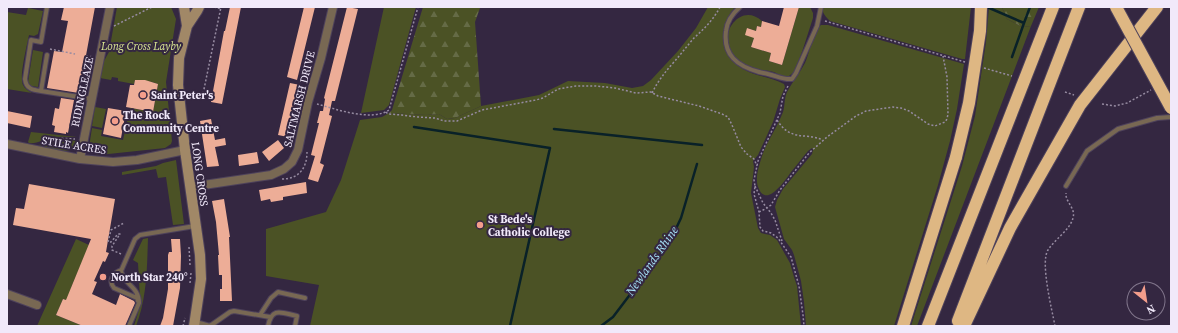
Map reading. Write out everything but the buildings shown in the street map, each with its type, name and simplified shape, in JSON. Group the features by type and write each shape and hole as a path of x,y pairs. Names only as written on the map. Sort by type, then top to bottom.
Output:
{"highway":[{"path":"903,326 956,157 969,103 980,31 981,7"},
{"path":"928,326 1053,7"},
{"path":"956,326 1079,7"},
{"path":"1116,7 1171,108"},
{"path":"964,326 1010,228 1080,105 1157,7"}],"street":[{"name":"RIDINGLEAZE","path":"80,159 110,7"},
{"name":"LONG CROSS","path":"184,7 187,26"},
{"name":"LONG CROSS","path":"195,324 201,279 200,255 184,150 178,80 179,58 187,26 199,7"},
{"name":"SALTMARSH DRIVE","path":"190,187 262,178 284,169 289,165 296,155 308,102 321,58 333,7"},
{"name":"STILE ACRES","path":"7,144 80,159 113,162 137,160 184,150"},
{"path":"7,294 37,305"}],"lane":[{"path":"47,7 41,42 31,40 25,79 26,85 29,88 41,91 92,99"},
{"path":"740,7 732,15 726,28 726,45 730,54 736,62 742,65 759,72 768,73 787,80 792,79 796,73 819,19 821,7"},
{"path":"41,91 47,55"},
{"path":"1066,186 1087,151 1118,129 1157,118 1171,117"},
{"path":"129,326 139,303 136,291 122,276 121,270 135,239 138,236 196,226"},
{"path":"121,270 114,274 111,282 113,287 136,298 139,303"},
{"path":"121,291 128,289 128,284"},
{"path":"260,315 271,298 278,292 305,298"},
{"path":"195,324 210,326 230,312 234,311 270,317"},
{"path":"268,326 270,317 274,313 279,312 297,316 295,326"}],"path":[{"path":"106,30 152,7"},
{"path":"186,97 203,94 221,8 214,7"},
{"path":"308,102 362,116 384,113 389,110 418,7"},
{"path":"652,92 667,69 703,30 720,7"},
{"path":"819,19 966,62"},
{"path":"41,42 40,47 75,54"},
{"path":"759,212 771,205 780,190 809,153 823,140 856,116 866,111 893,107 916,115 930,125 935,126 945,122 948,114 947,76 943,56"},
{"path":"981,67 1012,76"},
{"path":"782,243 775,220 760,198 754,180 762,150 780,113 783,96 792,79"},
{"path":"386,112 388,114 435,118 444,121 457,122 482,110 536,100 543,98 558,89 576,86 615,88 636,93 652,92 658,96 699,106 725,116 731,122 741,147 754,159 757,166"},
{"path":"1102,104 1116,106 1127,103 1152,90"},
{"path":"1065,92 1076,96"},
{"path":"777,120 788,133 823,140"},
{"path":"30,149 33,146 56,138 83,141"},
{"path":"755,186 754,194 759,212 759,223 762,230 776,236 790,257 799,286 804,326"},
{"path":"1055,326 1045,267 1047,251 1074,218 1074,210 1065,196 1066,186"},
{"path":"124,224 111,230 108,242 111,242 118,234 120,234 112,246 112,250 126,257"},
{"path":"188,246 191,269 190,288"},
{"path":"183,326 185,316"}],"green space":[{"name":"Long Cross Layby","path":"117,7 171,7 176,19 166,82 172,141 171,144 165,148 99,155 92,153 89,147 92,128 102,130 101,136 123,140 130,108 153,112 156,96 159,97 156,95 158,84 155,83 135,80 134,84 118,81 118,78 112,77 111,80 100,78 104,61 109,52"},
{"path":"384,7 416,7 389,105 384,110 361,113"},
{"path":"423,7 480,8 475,22 481,106 455,118 447,119 439,114 426,115 389,113 392,110"},
{"path":"708,7 735,7 725,25 723,35 724,44 732,60 739,67 749,72 780,82 784,84 785,87 773,122 758,155 753,161 754,167 751,193 758,228 761,233 770,235 777,240 790,263 797,286 801,326 310,326 319,285 266,276 266,229 326,212 341,180 360,120 382,117 389,113 426,115 439,114 447,119 455,118 481,106 539,95 568,81 605,83 632,88 643,86 651,80 678,51 696,28"},
{"path":"799,7 810,7 813,13 813,18 794,72 789,76 783,77 773,72 750,67 735,58 729,50 727,41 728,32 732,24 738,18 745,15 753,16 762,21 761,27 757,26 756,31 747,28 754,38 751,47 771,53 769,61 782,65"},
{"path":"822,7 971,7 965,59 830,21 823,13"},
{"path":"989,7 1002,7 1007,19 1022,27 1031,26 917,326 911,326 962,166 975,116 986,42"},
{"path":"1002,7 1039,7 1031,26 1022,27 1007,19"},
{"path":"28,8 43,11 38,34 34,36 29,35 22,75 23,85 32,93 7,89 7,12 26,15"},
{"path":"821,25 828,25 964,64 950,141 938,185 894,326 806,326 801,281 792,250 784,239 775,207 783,189 812,154 812,148 781,185 771,194 762,194 757,181 762,156 783,112 787,92 805,63 815,32"},
{"path":"33,50 43,52 38,87 31,86 28,82"},
{"path":"95,107 106,109 102,128 92,126"},
{"path":"31,132 77,137 54,137 35,143 29,143"},
{"path":"56,139 77,141 72,149 67,151 55,150 39,145"},
{"path":"176,160 184,224 173,225 166,177 158,178 156,169 122,175 122,172 156,166"},
{"path":"148,238 147,272 144,294 140,315 136,326 134,326 140,300 138,263 133,260 143,239"},
{"path":"76,239 89,245 71,288 71,302 63,299 56,315 83,326 37,326"}],"waterway":[{"path":"987,7 1024,23 1030,7"},
{"path":"1012,57 1024,23"},
{"path":"414,127 550,148 510,326"},
{"path":"554,129 702,145"},
{"name":"Newlands Rhine","path":"601,326 613,317 672,237 681,218 697,164"}],"place":[{"name":"Saint Peter's","path":"143,95"},
{"name":"The Rock Community Centre","path":"115,121"},
{"name":"St Bede's Catholic College","path":"480,225"},
{"name":"North Star 240°","path":"103,277"}]}
